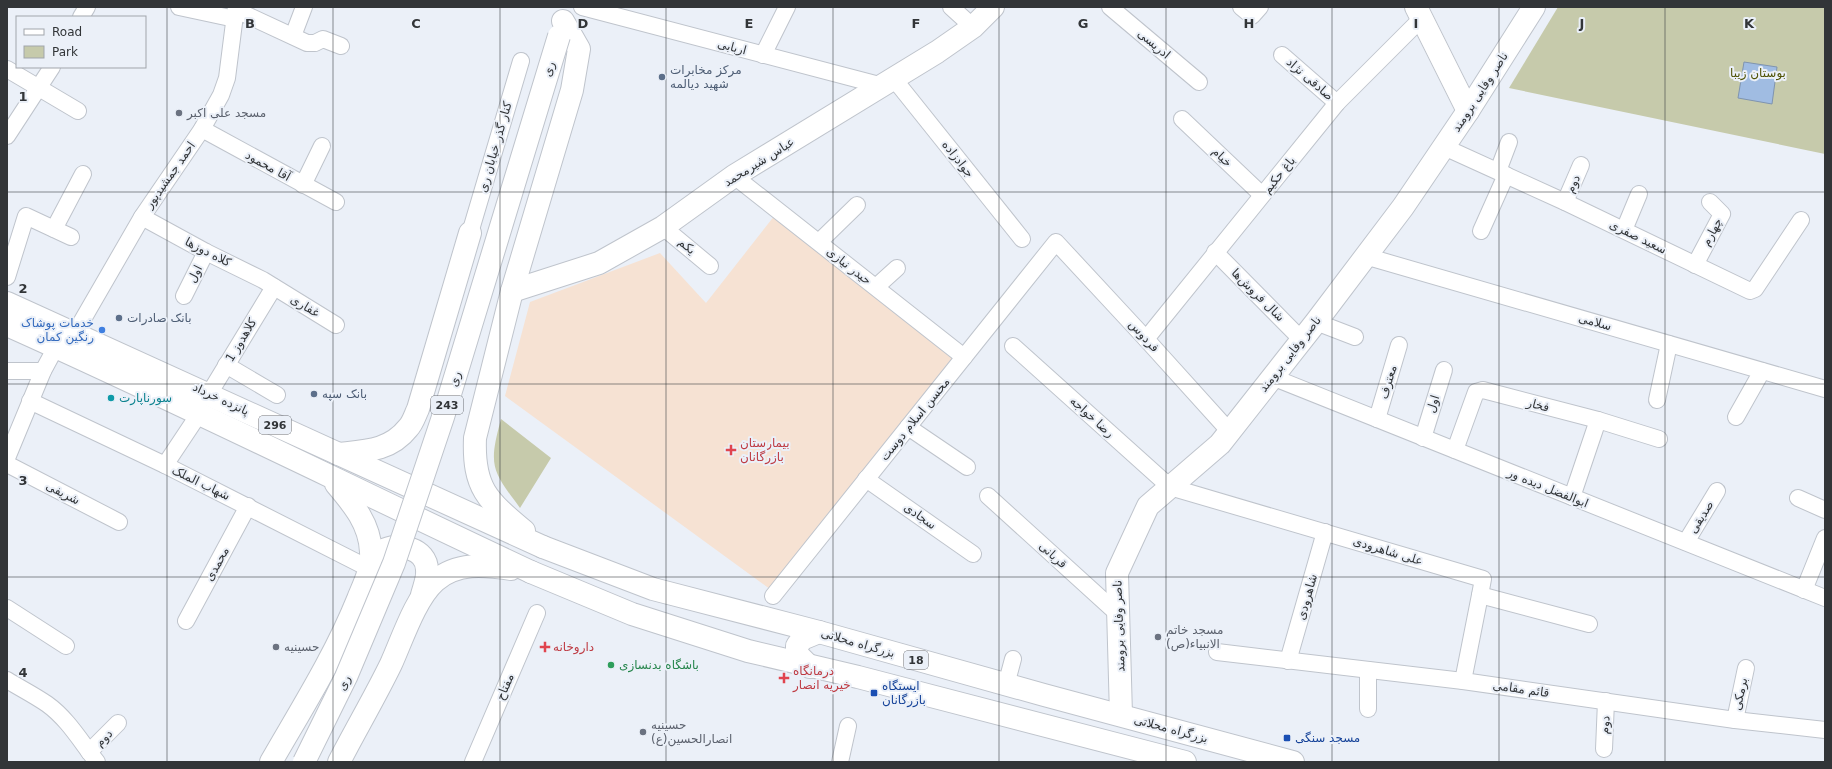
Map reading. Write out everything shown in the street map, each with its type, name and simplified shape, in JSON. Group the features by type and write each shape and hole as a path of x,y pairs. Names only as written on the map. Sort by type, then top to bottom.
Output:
{"main road":[{"name":"عباس شیرمحمد","path":"512,291 599,263 663,227 734,176 938,52 973,27 993,7"},
{"name":"ناصر وفایی برومند","path":"1121,715 1117,573 1148,506 1220,444 1301,339 1316,322 1403,207 1468,111 1534,7"},
{"path":"1418,13 1468,111"},
{"path":"543,547 490,500 481,486 474,460 475,438 512,291 572,90 579,49 563,22"},
{"name":"ری","path":"304,762 346,678 394,563 443,417 563,22"},
{"path":"337,454 371,451 393,443 409,428 418,409 470,233"},
{"name":"پانزده خرداد","path":"7,303 543,547"},
{"name":"پانزده خرداد","path":"7,325 327,474 386,504 531,572"},
{"path":"327,474 360,513 370,544 370,568"},
{"path":"271,762 318,682 349,622 370,568 382,551 390,546 406,546 419,553 426,560 428,571 422,595 390,665 339,762"},
{"name":"بزرگراه محلاتی","path":"543,547 653,589 819,632 1006,685 1293,762"},
{"path":"422,595 435,581 452,570 470,566 487,565 531,572 632,614 748,651 810,667 866,679 1185,762"},
{"path":"810,667 797,654 797,646 802,639 819,632"}],"street":[{"path":"82,16 87,7"},
{"path":"179,7 235,12 311,44 315,44 323,39 341,46"},
{"path":"293,36 304,7"},
{"name":"اربابی","path":"582,7 763,55 888,82"},
{"path":"763,55 788,7"},
{"path":"951,7 973,27"},
{"name":"ادریسی","path":"1110,7 1199,82"},
{"path":"1241,7 1252,16 1260,7"},
{"name":"احمد جمشیدپور","path":"75,333 142,217 202,129 221,95 227,78 235,12"},
{"name":"باغ حکیم","path":"1146,339 1337,103 1418,13"},
{"name":"صادقی نژاد","path":"1282,55 1337,103"},
{"name":"کنار گذر خیابان ری","path":"470,233 521,61"},
{"path":"7,136 51,68"},
{"path":"7,69 40,87 78,111"},
{"name":"جوادزاده","path":"888,82 1022,240"},
{"name":"خیام","path":"1182,118 1262,195"},
{"name":"آقا محمود","path":"202,129 336,202"},
{"path":"1481,231 1502,173 1509,142"},
{"path":"303,185 322,146"},
{"name":"سعید صفری","path":"1444,147 1565,202 1750,291 1755,289 1801,220"},
{"name":"دوم","path":"1565,202 1581,165"},
{"path":"54,229 83,174"},
{"name":"حیدر نیازی","path":"734,176 964,357"},
{"path":"1624,230 1639,194"},
{"name":"چهارم","path":"1695,265 1722,214 1710,202"},
{"path":"819,242 857,205"},
{"path":"7,277 26,216 71,237"},
{"name":"کلاه دوزها","path":"142,217 274,287"},
{"name":"یکم","path":"663,227 710,266"},
{"name":"فردوس","path":"1056,242 1230,432"},
{"name":"محسن اسلام دوست","path":"773,596 1056,242"},
{"name":"اول","path":"184,296 206,252"},
{"name":"شال فروش‌ها","path":"1215,252 1301,339"},
{"name":"سلامی","path":"1365,256 1825,389"},
{"path":"876,288 897,268"},
{"name":"غفاری","path":"274,287 336,324"},
{"name":"کلاهدوز 1","path":"209,394 274,287"},
{"path":"1316,322 1355,337"},
{"path":"1657,400 1670,344"},
{"name":"معترف","path":"1377,419 1399,345"},
{"name":"رضا خواجه","path":"1013,346 1170,487"},
{"path":"7,458 43,371 56,347"},
{"path":"226,365 277,396"},
{"name":"اول","path":"1423,438 1444,370"},
{"path":"7,371 43,371"},
{"path":"1736,417 1762,371"},
{"name":"ابوالفضل دیده ور","path":"1272,377 1825,598"},
{"name":"فخار","path":"1455,450 1476,392 1483,390 1598,420 1659,439"},
{"name":"شهاب الملک","path":"30,401 165,465 370,568"},
{"path":"165,465 199,414"},
{"path":"1572,497 1598,420"},
{"path":"908,427 967,467"},
{"name":"شریفی","path":"7,464 119,522"},
{"name":"سجادی","path":"866,479 973,554"},
{"name":"علی شاهرودی","path":"1170,487 1483,579 1480,595"},
{"name":"صدیقی","path":"1686,542 1717,492"},
{"name":"قربانی","path":"988,496 1118,614"},
{"path":"1798,498 1825,510"},
{"name":"محمدی","path":"186,621 248,506"},
{"name":"شاهرودی","path":"1288,661 1325,532"},
{"path":"1804,590 1825,538"},
{"path":"1463,681 1480,595 1590,624"},
{"path":"7,608 66,646"},
{"name":"مفتاح","path":"473,762 537,613"},
{"name":"قائم مقامی","path":"1217,652 1463,681 1735,720 1825,730"},
{"path":"1006,685 1013,659"},
{"name":"برمکی","path":"1735,720 1746,668"},
{"path":"1368,670 1368,709"},
{"path":"7,680 47,704 68,724 93,757"},
{"name":"دوم","path":"1604,749 1606,701"},
{"name":"دوم","path":"93,757 118,723"},
{"path":"840,762 848,726"}],"shaded area":[{"name":"بیمارستان بازرگانان","path":"775,215 956,355 774,592 505,396 530,302 660,253 706,303"}],"green space":[{"name":"بوستان زیبا","path":"1558,7 1825,7 1825,154 1509,88"},
{"path":"501,419 551,458 520,508 503,485 495,467 495,448"}],"water":[{"path":"1744,62 1777,67 1772,104 1738,98"}],"place":[{"name":"مرکز مخابرات شهید دیالمه","path":"662,77"},
{"name":"مسجد علی اکبر","path":"179,113"},
{"name":"بانک صادرات","path":"119,318"},
{"name":"خدمات پوشاک رنگین کمان","path":"102,330"},
{"name":"بانک سپه","path":"314,394"},
{"name":"سورناپارت","path":"111,398"},
{"name":"بیمارستان بازرگانان","path":"731,450"},
{"name":"مسجد خاتم الانبیاء(ص)","path":"1158,637"},
{"name":"حسینیه","path":"276,647"},
{"name":"داروخانه","path":"545,647"},
{"name":"باشگاه بدنسازی","path":"611,665"},
{"name":"درمانگاه خیریه انصار","path":"784,678"},
{"name":"ایستگاه بازرگانان","path":"874,693"},
{"name":"حسینیه انصارالحسین(ع)","path":"643,732"},
{"name":"مسجد سنگی","path":"1287,738"}]}
